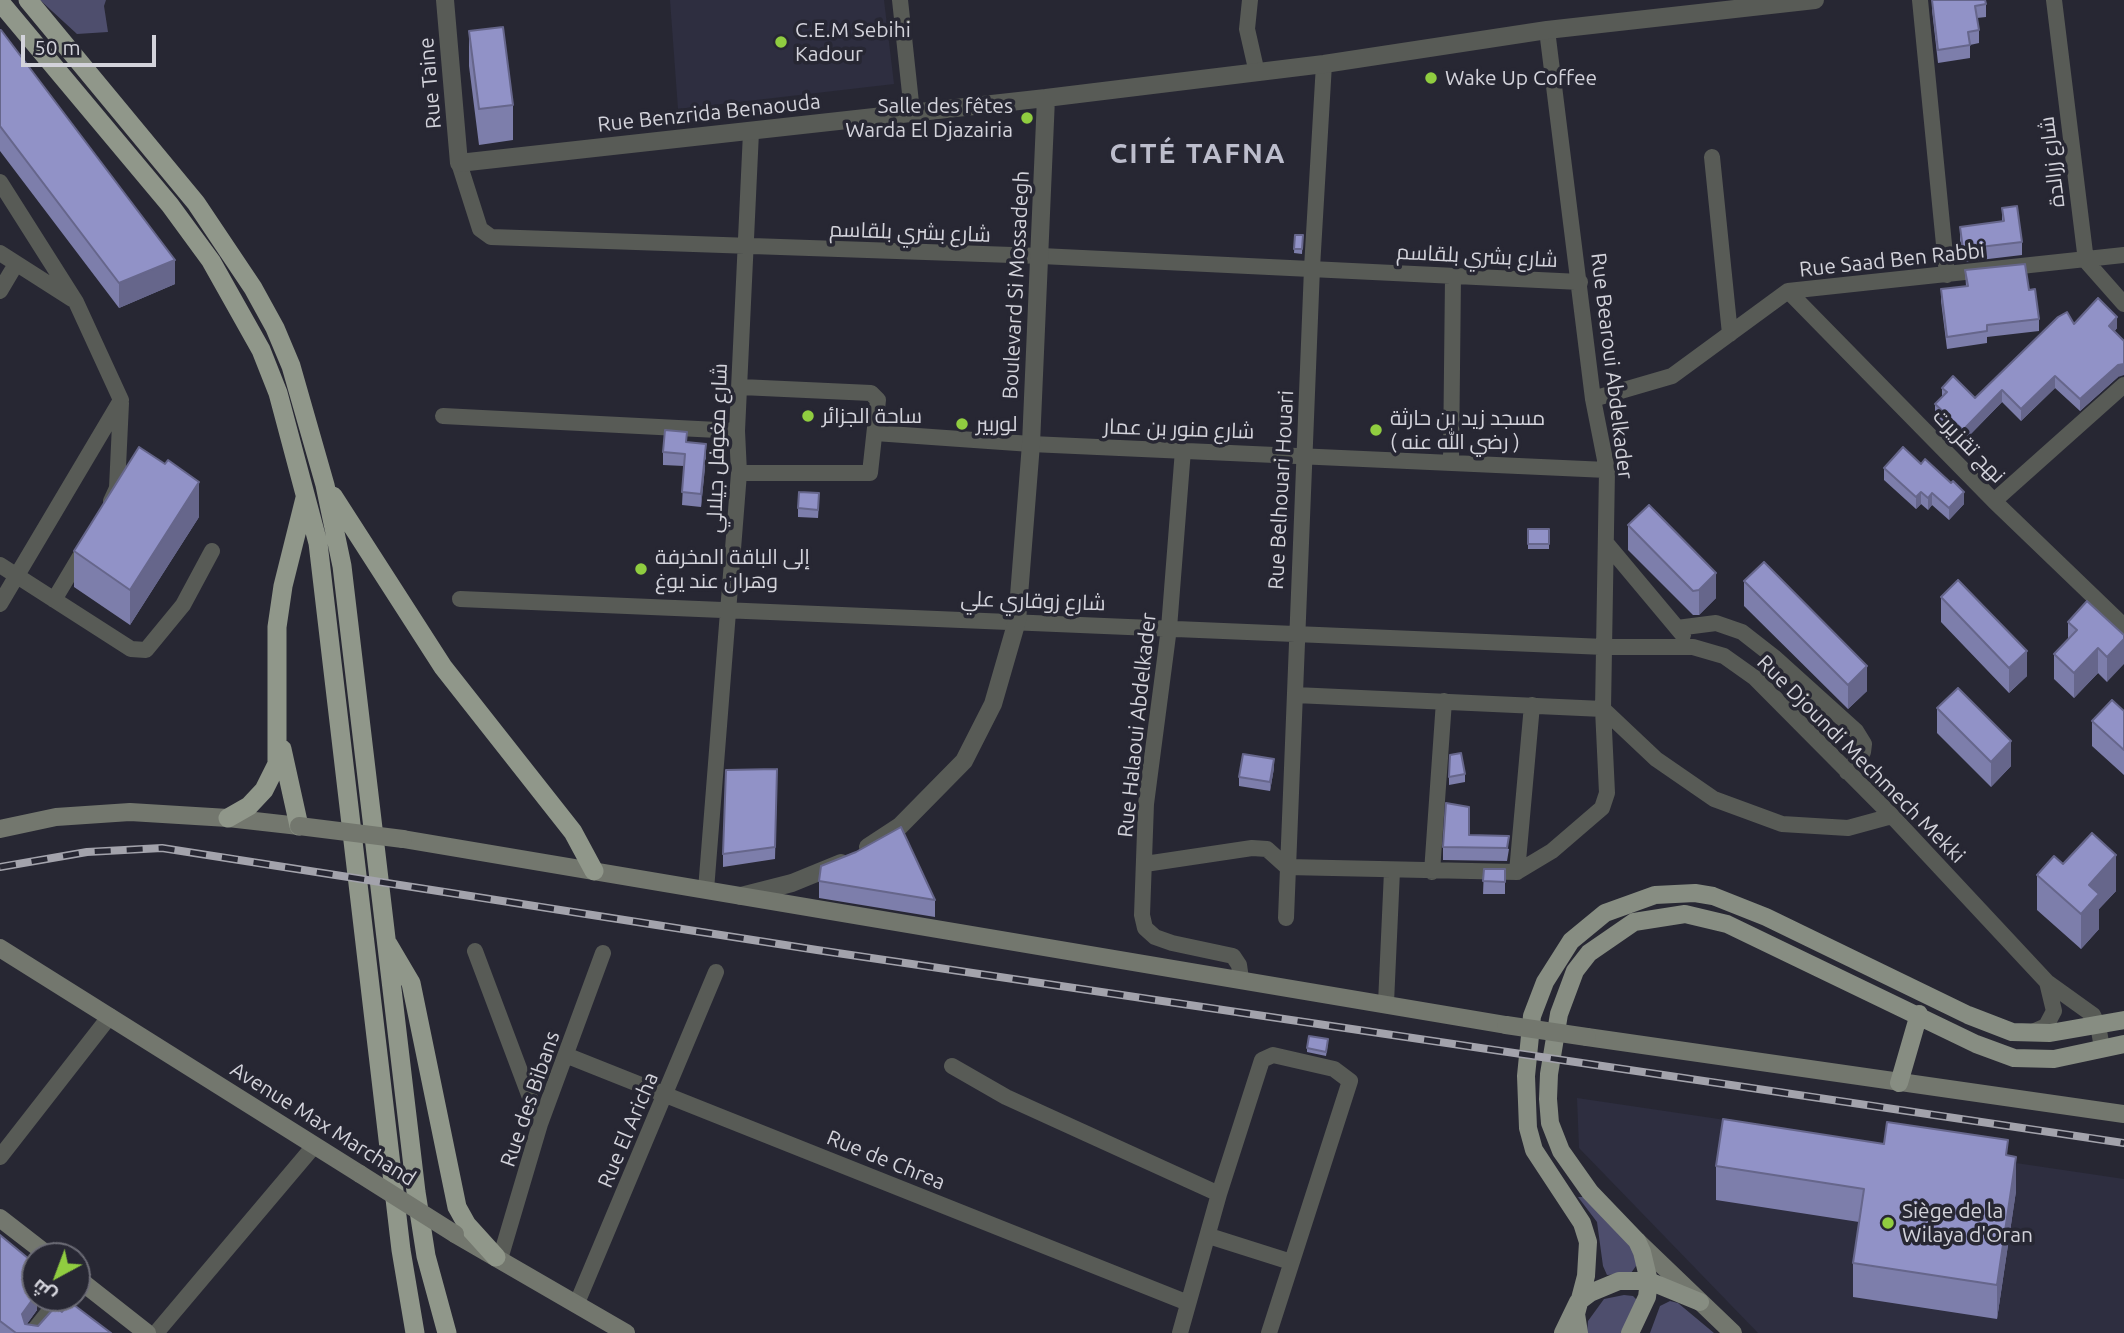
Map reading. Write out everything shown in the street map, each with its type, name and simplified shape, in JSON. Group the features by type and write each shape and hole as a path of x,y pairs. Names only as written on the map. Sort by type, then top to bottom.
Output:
{"highway":[{"path":"28,0 170,171 253,288 291,366 326,485 342,566 426,1256 447,1333"},
{"path":"0,2 170,205 211,261 261,350 278,393 318,543 401,1250 415,1333"},
{"path":"326,485 443,667 572,832 593,872"},
{"path":"228,818 249,806 264,790 277,764 277,627 283,586 306,493"},
{"path":"278,730 299,826"},
{"path":"386,941 408,975 413,992 457,1207 467,1225 498,1258"}],"main road":[{"path":"0,829 56,817 130,812 228,818 403,839 1506,1025 2124,1114"},
{"path":"1579,1333 1576,1314 1586,1276 1588,1242 1582,1223 1534,1150 1528,1128 1526,1076 1532,1016 1545,982 1571,941 1605,913 1655,895 1695,892 1766,916 1991,1025 2030,1033 2124,1020"},
{"path":"1733,1333 1603,1207 1570,1165 1550,1123 1549,1074 1559,1014 1575,971 1589,953 1634,922 1685,914 1707,918 1751,934 1976,1044 2014,1058 2054,1059 2124,1044"},
{"name":"Avenue Max Marchand","path":"0,948 455,1234 626,1333"},
{"path":"1899,1083 1919,1014"},
{"path":"0,1218 31,1242"},
{"path":"1630,1333 1642,1313 1649,1280 1637,1241"},
{"path":"426,1256 442,1333"},
{"path":"1563,1333 1578,1302 1604,1286 1649,1280 1700,1302"},
{"path":"91,1289 147,1333"}],"street":[{"name":"Rue Taine","path":"445,0 459,163"},
{"path":"901,0 912,112"},
{"path":"1250,0 1247,29 1257,73"},
{"path":"1046,98 1324,64 1712,6 1815,0"},
{"path":"1920,0 1947,275"},
{"name":"شارع زرالدة","path":"2054,0 2085,261"},
{"name":"Rue Bearoui Abdelkader","path":"1517,872 1552,851 1602,808 1607,793 1603,709 1607,470 1592,399 1580,282 1547,30"},
{"name":"Rue Belhouari Houari","path":"1286,918 1312,268 1324,64"},
{"name":"Rue Benzrida Benaouda","path":"459,163 1046,98"},
{"name":"Boulevard Si Mossadegh","path":"740,896 792,883 851,859 900,826 964,761 993,704 1017,621 1031,444 1046,98"},
{"name":"شارع مغوفل جيلالي","path":"706,890 739,473 737,431 751,132"},
{"path":"1712,157 1730,334"},
{"name":"شارع بشري بلقاسم","path":"459,163 480,229 491,237 744,248 1041,256 1580,282"},
{"path":"0,182 76,302 121,400 117,488 106,514"},
{"path":"0,253 76,302"},
{"name":"Rue Saad Ben Rabbi","path":"1788,291 2124,255"},
{"path":"2085,261 2124,304"},
{"path":"0,292 16,264"},
{"path":"1451,461 1453,276"},
{"path":"1592,399 1672,376 1788,291"},
{"name":"نهج تقزيرت","path":"1788,291 1994,501 2124,626"},
{"path":"1994,501 2124,385"},
{"path":"739,473 866,475 872,470 878,400 871,393 741,387"},
{"path":"0,604 121,400"},
{"path":"443,416 737,431"},
{"name":"شارع منور بن عمار","path":"875,433 1031,444 1607,470"},
{"name":"Rue Halaoui Abdelkader","path":"1183,450 1168,628 1146,804 1142,915 1145,928 1155,937 1233,956 1239,965 1241,979"},
{"path":"54,600 93,536"},
{"path":"1606,544 1693,647"},
{"path":"0,565 131,649 146,650 183,605 212,551"},
{"name":"شارع زوقاري علي","path":"460,599 1605,648"},
{"path":"1677,628 1716,623 1742,632 1774,657 1856,731 1864,744 1863,752 1847,772"},
{"name":"Rue Djoundi Mechmech Mekki","path":"1605,648 1693,647 1724,656 1755,678 1892,816 2048,982 2083,1007 2098,1025"},
{"path":"1295,695 1603,709 1656,759 1714,799 1782,824 1848,828 1892,816"},
{"path":"1432,872 1444,701"},
{"path":"1145,864 1252,848 1267,849 1287,867 1517,872 1532,705"},
{"path":"1386,1003 1392,871"},
{"path":"475,951 540,1124"},
{"name":"Rue des Bibans","path":"498,1258 540,1124 568,1056 603,953"},
{"name":"Rue El Aricha","path":"577,1303 716,972"},
{"path":"2030,1033 2046,1026 2054,1011 2048,982"},
{"path":"0,1157 110,1016"},
{"path":"2098,1025 2102,1048"},
{"name":"Rue de Chrea","path":"568,1056 1188,1303"},
{"path":"1181,1333 1219,1194 1262,1060 1266,1056 1334,1069 1350,1081 1269,1333"},
{"path":"952,1066 1006,1097 1219,1194"},
{"path":"156,1333 314,1146"},
{"path":"1209,1236 1292,1262"},
{"path":"33,1333 50,1312"}],"shaded area":[{"path":"40,0 106,0 104,6 108,32 77,34"},
{"name":"C.E.M Sebihi Kadour","path":"670,0 884,0 894,84 678,109"},
{"name":"Siège de la Wilaya d'Oran","path":"1577,1098 2124,1179 2124,1333 1758,1333 1579,1148"},
{"path":"1578,1197 1587,1197 1626,1235 1636,1259 1636,1266 1631,1273 1607,1275 1603,1266 1597,1222"},
{"path":"1633,1296 1639,1302 1626,1333 1587,1333 1588,1321 1604,1299"},
{"path":"1670,1301 1678,1303 1714,1333 1650,1333 1660,1306"}],"building":[{"path":"1932,0 1985,0 1986,4 1975,6 1979,30 1968,32 1970,45 1938,50"},
{"path":"503,27 513,105 479,109 469,31"},
{"path":"0,30 175,260 119,283 0,126"},
{"path":"2017,206 2022,242 1963,249 1960,227 2004,221 2002,208"},
{"path":"1295,235 1303,235 1302,249 1294,249"},
{"path":"2025,264 2029,290 2035,289 2039,319 1987,325 1987,331 1947,337 1941,289 1968,286 1965,270"},
{"path":"2098,298 2117,317 2109,326 2124,341 2124,364 2118,365 2080,399 2055,376 2021,409 2002,390 1963,430 1935,404 1947,392 1942,388 1953,376 1975,398 2058,317 2067,312 2074,324"},
{"path":"665,430 687,432 686,442 706,444 701,494 682,492 685,454 663,452"},
{"path":"139,447 165,464 168,460 199,482 130,590 74,551"},
{"path":"1903,447 1921,464 1925,459 1964,492 1949,508 1932,493 1928,498 1921,492 1916,497 1884,468"},
{"path":"799,492 819,493 818,510 798,508"},
{"path":"1649,505 1716,573 1699,590 1693,591 1628,525"},
{"path":"1528,529 1549,529 1549,544 1528,544"},
{"path":"1764,562 1867,666 1848,685 1744,581"},
{"path":"1958,580 2027,651 2009,668 1941,597"},
{"path":"2087,601 2124,635 2124,639 2107,657 2098,648 2074,673 2054,654 2077,630 2068,622"},
{"path":"1958,688 2011,741 1991,762 1937,708"},
{"path":"2112,700 2124,711 2124,750 2092,721"},
{"path":"1461,753 1465,774 1449,777 1450,755"},
{"path":"1243,754 1274,759 1270,782 1239,777"},
{"path":"777,769 775,847 723,854 726,770"},
{"path":"1446,803 1469,807 1469,835 1509,836 1507,848 1443,847"},
{"path":"901,827 935,900 819,881 821,866 856,852"},
{"path":"2092,833 2116,855 2089,885 2099,894 2081,914 2037,875 2054,856 2063,864"},
{"path":"1484,869 1505,869 1505,882 1483,881"},
{"path":"1309,1036 1328,1039 1326,1052 1307,1048"},
{"path":"1723,1119 1884,1144 1887,1122 2008,1140 2006,1155 2016,1157 1997,1285 1853,1263 1864,1189 1716,1166"},
{"path":"0,1235 21,1252 21,1312 23,1312 25,1324 38,1326 51,1312 83,1312 111,1333 16,1333 0,1321"}],"railway":[{"path":"0,867 87,852 162,848 817,950 2124,1143"}],"place":[{"name":"C.E.M Sebihi Kadour","path":"781,42"},
{"name":"Wake Up Coffee","path":"1431,78"},
{"name":"Salle des fêtes Warda El Djazairia","path":"1027,118"},
{"name":"ساحة الجزائر","path":"808,416"},
{"name":"لوربير","path":"962,424"},
{"name":"مسجد زيد بن حارثة ( رضي الله عنه )","path":"1376,430"},
{"name":"إلى الباقة المخرفة وهران عند يوغ","path":"641,569"},
{"name":"Siège de la Wilaya d'Oran","path":"1888,1223"}],"district":[{"name":"CITÉ TAFNA","path":"1198,154"}]}
